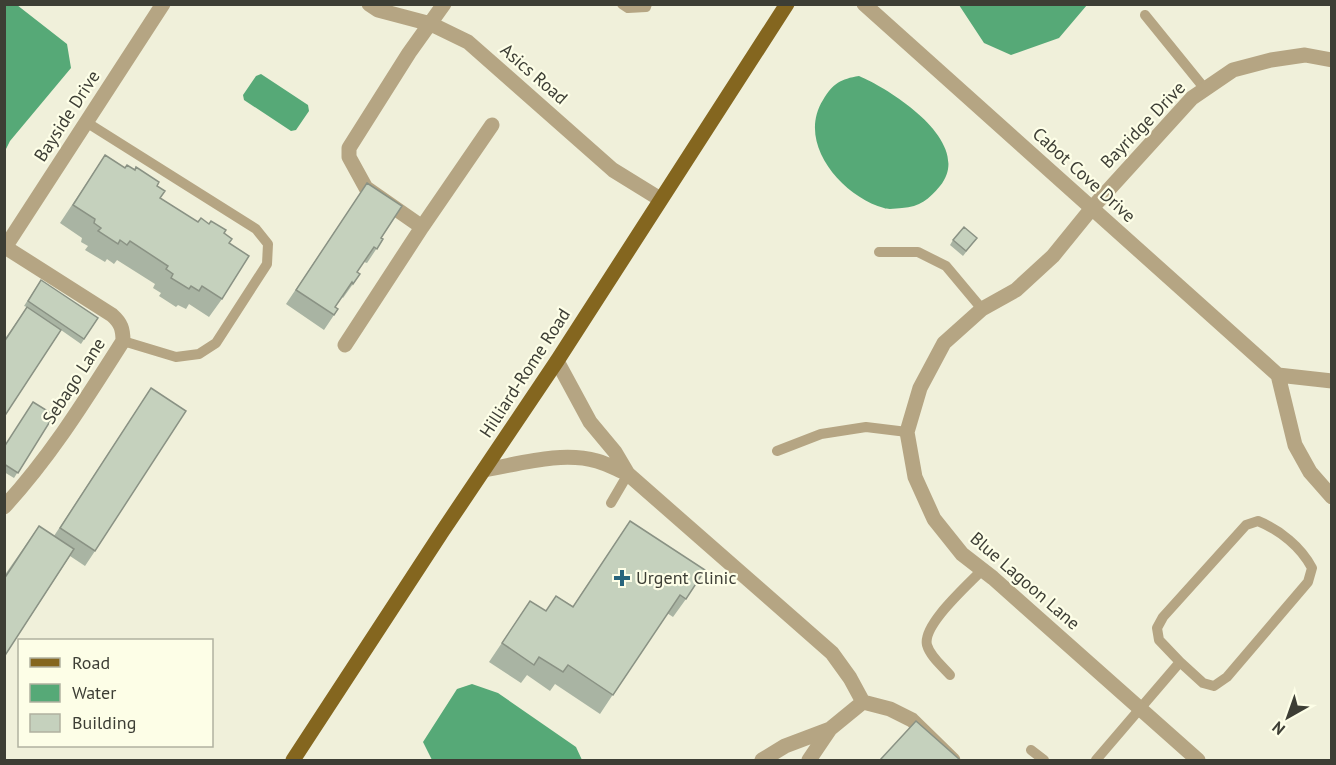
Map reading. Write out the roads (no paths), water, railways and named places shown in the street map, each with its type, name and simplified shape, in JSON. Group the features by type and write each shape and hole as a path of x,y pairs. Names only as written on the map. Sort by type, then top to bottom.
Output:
{"main road":[{"name":"Hilliard-Rome Road","path":"293,760 557,361 787,4"}],"street":[{"name":"Bayside Drive","path":"5,248 164,4"},
{"name":"Asics Road","path":"369,4 378,10 431,24 468,42 613,170 660,199"},
{"path":"422,227 366,188 349,157 350,148 359,130 444,4"},
{"name":"Cabot Cove Drive","path":"864,4 1278,375"},
{"name":"Bayridge Drive","path":"1092,208 1192,98 1233,70 1270,60 1305,55 1332,60"},
{"path":"345,345 492,125"},
{"name":"Blue Lagoon Lane","path":"1092,208 1053,256 1016,290 982,309 944,343 920,388 907,432 915,477 934,519 962,554 1198,760"},
{"name":"Sebago Lane","path":"4,507 32,478 67,430 123,341 123,331 119,322 112,315 5,248"},
{"path":"557,361 590,422 615,452 628,474 832,653 850,678 863,702 890,709 912,720 953,760"},
{"path":"1332,381 1278,375 1295,445 1310,472 1332,497"},
{"path":"484,470 572,457 597,461 628,474"},
{"path":"809,760 830,729 863,702"},
{"path":"762,760 785,746 830,729"}],"lane":[{"path":"622,4 628,8 646,7 647,4"},
{"path":"1145,15 1205,89"},
{"path":"86,122 256,229 268,244 267,264 216,343 199,354 176,357 123,341"},
{"path":"879,252 918,252 946,266 982,309"},
{"path":"777,451 821,434 866,428 907,432"},
{"path":"611,503 628,474"},
{"path":"1258,521 1271,526 1305,553 1312,568 1308,582 1227,677 1214,686 1203,683 1180,662 1159,640 1156,628 1163,617 1246,525 1258,521"},
{"path":"950,675 927,646 926,636 932,625 982,570"},
{"path":"1096,760 1180,662"},
{"path":"1031,750 1044,760"}],"water":[{"path":"5,4 17,5 67,44 71,68 10,141 5,151"},
{"path":"959,5 1087,5 1059,38 1011,55 984,43"},
{"path":"261,74 308,105 309,111 296,130 291,131 244,100 243,95 256,76"},
{"path":"859,76 890,93 925,120 938,136 947,153 948,170 940,186 919,204 888,209 868,202 839,180 819,150 815,133 816,116 823,100 838,83"},
{"path":"472,684 498,693 576,747 582,760 432,760 423,742 457,689"}],"place":[{"name":"Urgent Clinic","path":"622,578"}]}
